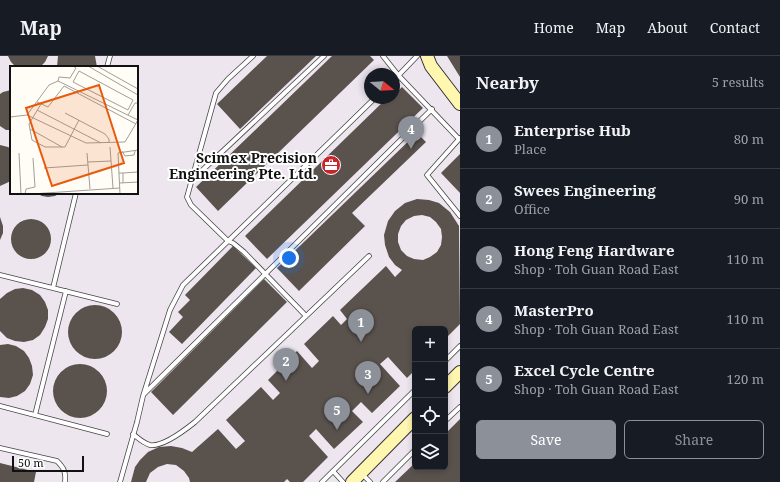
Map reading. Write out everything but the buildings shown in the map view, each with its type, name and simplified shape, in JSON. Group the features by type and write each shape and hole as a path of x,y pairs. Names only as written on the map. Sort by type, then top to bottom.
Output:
{"street":[{"path":"427,56 431,66 460,104"},
{"path":"448,384 460,372"},
{"path":"352,482 412,421"}],"lane":[{"path":"107,66 110,56"},
{"path":"252,56 216,93 191,181 188,197 191,205 228,241 240,248 306,316"},
{"path":"191,181 324,56"},
{"path":"383,56 392,68"},
{"path":"400,73 417,56"},
{"path":"400,77 459,139 427,175 460,216"},
{"path":"120,482 143,396 173,303 183,285 369,104"},
{"path":"143,396 432,109"},
{"path":"53,288 76,194"},
{"path":"133,434 145,443 154,445 160,444 184,431 369,256"},
{"path":"0,275 117,304"},
{"path":"35,415 66,291"},
{"path":"448,358 460,346"},
{"path":"322,482 412,393"},
{"path":"0,406 107,434"},
{"path":"448,418 460,407"},
{"path":"0,448 57,462 63,467 66,473 66,482"},
{"path":"383,482 412,453"},
{"path":"333,471 344,482"},
{"path":"361,473 370,482"}],"shaded area":[{"path":"0,56 460,56 460,482 0,482"}],"place":[{"name":"MasterPro","path":"411,149"},
{"name":"Scimex Precision Engineering Pte. Ltd.","path":"331,165"},
{"name":"Enterprise Hub","path":"361,342"},
{"name":"Swees Engineering","path":"286,381"},
{"name":"Hong Feng Hardware","path":"368,394"},
{"name":"Excel Cycle Centre","path":"337,430"}]}
